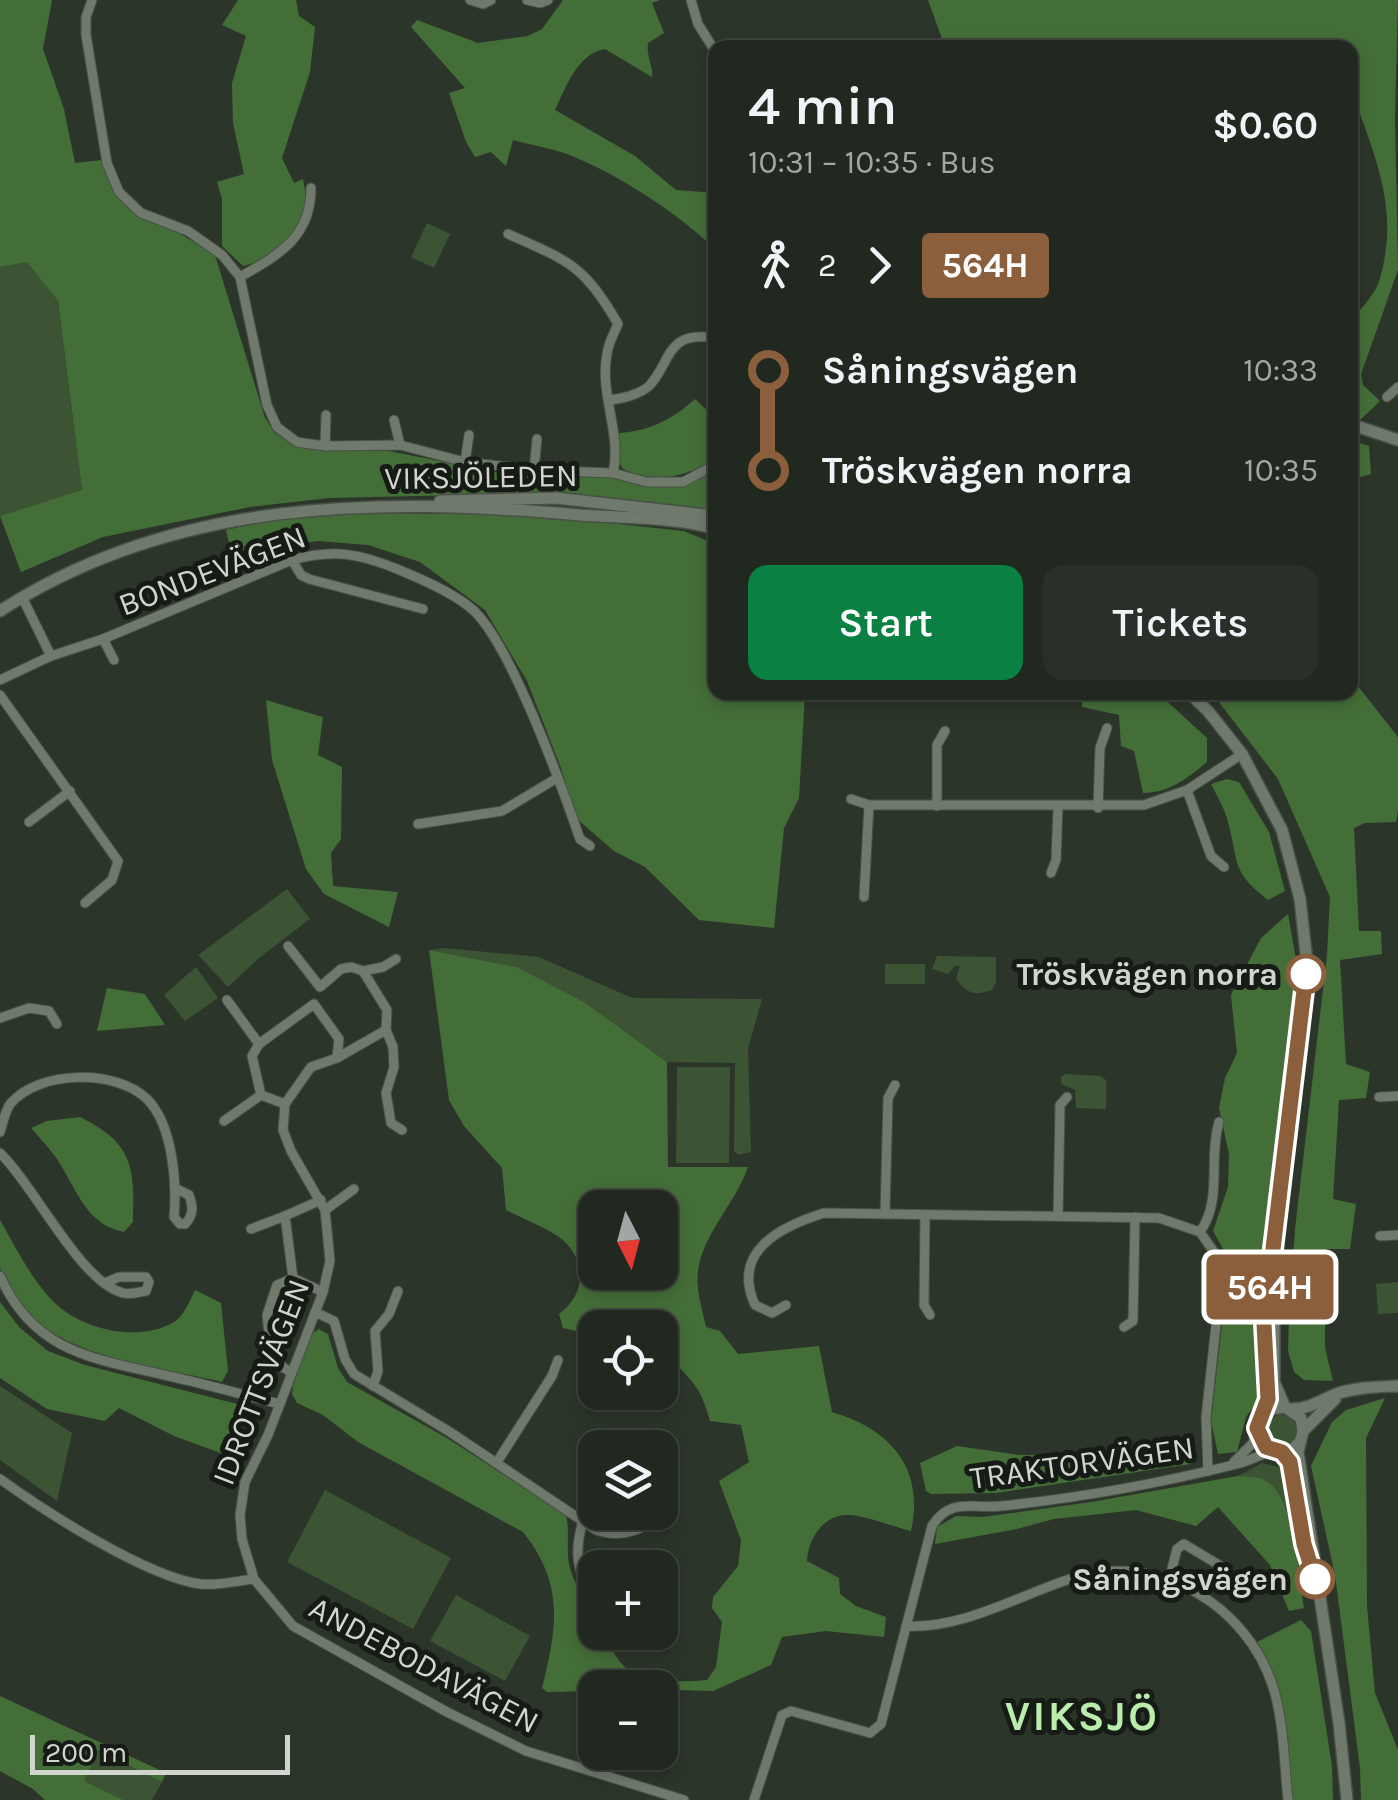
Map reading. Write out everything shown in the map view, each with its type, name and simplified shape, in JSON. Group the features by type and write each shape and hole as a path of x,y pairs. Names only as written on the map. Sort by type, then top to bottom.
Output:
{"main road":[{"path":"1358,427 1398,440"},
{"name":"VIKSJÖLEDEN","path":"0,611 86,565 206,526 311,508 556,498 708,515"},
{"name":"VIKSJÖLEDEN","path":"366,506 536,511 708,528"},
{"path":"1196,700 1242,754 1282,830 1300,899 1307,962 1264,1324 1268,1399 1257,1428 1260,1439 1290,1462 1304,1544 1317,1586"},
{"path":"1273,1270 1274,1382 1288,1408 1301,1418 1298,1452 1340,1723 1347,1800"},
{"path":"1265,1410 1305,1410 1342,1392 1398,1386"},
{"path":"1278,1452 1290,1451 1342,1392"}],"street":[{"path":"92,0 86,35 107,163 120,192 141,213 202,240 222,255 240,277 267,406 277,426 297,442 325,446 400,445 465,462 613,473 647,482 683,482 708,470"},
{"path":"470,0 483,4 490,0"},
{"path":"527,0 548,0"},
{"path":"691,0 708,40"},
{"path":"240,277 280,254 304,228 311,188"},
{"path":"508,234 556,255 586,274 618,324 606,354 617,455 613,473"},
{"path":"610,400 629,397 648,387 666,354 687,338 708,337"},
{"path":"1388,397 1398,387"},
{"path":"325,446 326,414"},
{"path":"394,420 400,445"},
{"path":"465,462 468,434"},
{"path":"534,470 538,439"},
{"name":"BONDEVÄGEN","path":"0,680 292,560 317,553 360,554 420,579 472,609 502,648 580,839 590,846"},
{"path":"292,560 309,580 423,608"},
{"path":"22,597 51,656"},
{"path":"103,639 114,660"},
{"path":"0,696 118,861 112,880 84,903"},
{"path":"1098,808 1100,748 1107,728"},
{"path":"937,806 937,745 946,731"},
{"path":"851,799 869,806 1144,805 1187,790 1242,754"},
{"path":"418,824 502,811 558,778"},
{"path":"1187,790 1211,856 1224,867"},
{"path":"29,822 70,791"},
{"path":"864,896 869,806"},
{"path":"1051,873 1056,860 1058,807"},
{"path":"261,1094 252,1056 259,1044 321,998 320,986 288,946"},
{"path":"363,972 396,959"},
{"path":"320,986 341,969 351,967 363,972 387,1010 386,1030 393,1047 394,1066 386,1093 391,1123 402,1130"},
{"path":"228,1000 259,1044"},
{"path":"314,1004 339,1039 337,1058"},
{"path":"0,1018 29,1008 48,1011 57,1024"},
{"path":"261,1094 285,1104 312,1067 337,1058 386,1030"},
{"path":"0,1132 2,1117 10,1104 35,1087 72,1076 114,1081 147,1099 166,1132 177,1189"},
{"path":"885,1214 888,1098 895,1085"},
{"path":"224,1121 261,1094"},
{"path":"1378,1096 1398,1096"},
{"path":"1058,1216 1060,1105 1067,1097"},
{"name":"IDROTTSVÄGEN","path":"254,1580 242,1539 241,1505 250,1469 323,1292 330,1261 323,1205 283,1130 285,1104"},
{"path":"1200,1232 1212,1210 1214,1139 1219,1122"},
{"path":"0,1152 15,1167 79,1260 107,1282"},
{"path":"251,1229 323,1205 354,1189"},
{"path":"786,1305 772,1313 755,1306 747,1287 748,1266 758,1247 803,1220 824,1213 1159,1218 1200,1232 1214,1252 1222,1279 1206,1417 1208,1470"},
{"path":"925,1215 924,1305 930,1315"},
{"path":"285,1216 292,1278"},
{"path":"1124,1327 1133,1322 1134,1218"},
{"path":"1380,1236 1398,1235"},
{"path":"0,1276 27,1320 58,1344 97,1361 280,1404"},
{"path":"292,1278 323,1292"},
{"path":"291,1372 272,1361 266,1315 278,1285 292,1278"},
{"path":"373,1386 378,1371 375,1331 389,1314 398,1291"},
{"path":"315,1312 334,1320 345,1359 354,1374 497,1462 578,1518"},
{"path":"497,1462 552,1376 558,1360"},
{"name":"TRAKTORVÄGEN","path":"1228,1466 1253,1444 1257,1428"},
{"name":"TRAKTORVÄGEN","path":"754,1800 778,1722 790,1711 876,1732 932,1526 940,1513 952,1507 999,1506 1208,1470 1278,1452"},
{"path":"0,1479 39,1507 96,1539 172,1575 195,1583 254,1580"},
{"path":"578,1564 580,1530"},
{"path":"596,1530 611,1535 634,1530"},
{"path":"1169,1580 1176,1549 1184,1544 1219,1565 1225,1574"},
{"path":"906,1626 940,1627 1084,1575 1124,1571 1169,1580 1203,1594 1230,1617 1259,1653 1278,1711 1288,1800"},
{"name":"ANDEBODAVÄGEN","path":"254,1580 292,1626 447,1712 526,1751 684,1800"}],"green space":[{"path":"0,0 52,0 43,49 64,109 75,163 102,160 117,195 215,255 265,418 275,433 293,443 323,449 389,451 514,476 589,475 683,485 708,473 708,510 561,493 329,498 250,507 103,537 21,572 0,516 82,490 58,301 27,262 0,267"},
{"path":"238,0 296,0 299,16 315,27 310,72 282,158 294,183 303,179 304,215 284,244 243,266 222,246 222,199 217,182 244,174 233,123 232,83 246,36 222,25"},
{"path":"563,0 660,0 652,3 664,33 648,43 652,77 605,49 595,52 580,64 555,110 635,156 676,190 708,192 708,242 624,182 567,154 513,140 506,166 491,152 475,157 449,93 465,88 411,27 417,20 478,43 528,36 542,29"},
{"path":"928,0 1398,0 1398,270 1361,374 1363,385 1380,401 1358,422 1358,313 1379,282 1387,215 1374,154 1358,111 1358,40 942,40"},
{"path":"427,223 450,234 434,268 411,257"},
{"path":"27,261 58,301 82,491 0,516 0,267"},
{"path":"695,399 708,411 708,462 659,477 623,469 619,462 619,433 641,430"},
{"path":"1358,443 1369,446 1371,474 1358,478"},
{"path":"366,513 534,515 684,531 708,541 708,700 805,700 799,798 784,828 774,928 699,920 645,867 614,851 577,819 527,681 485,610 420,562 368,545 318,541 283,545 233,561 226,530 266,521"},
{"path":"1358,686 1398,737 1396,822 1365,823 1354,828 1359,931 1381,931 1382,954 1340,960 1346,1064 1370,1072 1366,1098 1339,1100 1333,1199 1356,1204 1350,1249 1325,1249 1325,1348 1333,1381 1304,1380 1294,1372 1288,1351 1295,1229 1327,955 1330,897 1278,779 1217,700 1358,700"},
{"path":"266,700 323,717 318,755 342,767 341,839 331,853 333,886 398,892 389,927 324,894 306,869 272,760"},
{"path":"1082,700 1166,700 1207,738 1207,762 1170,787 1143,793 1134,751 1121,746 1119,715 1082,707"},
{"path":"1227,779 1239,782 1269,832 1285,891 1268,900 1238,866 1227,817 1211,784"},
{"path":"287,889 310,919 228,987 198,955"},
{"path":"1288,914 1297,965 1259,1312 1262,1396 1246,1417 1237,1452 1218,1454 1211,1421 1227,1280 1226,1254 1213,1231 1228,1187 1229,1154 1219,1108 1225,1078 1237,1053 1231,995 1261,938"},
{"path":"429,950 539,957 632,998 762,999 748,1049 751,1152 739,1155 734,1151 735,1063 667,1062 584,1002 517,967"},
{"path":"429,950 517,967 584,1002 667,1062 668,1167 748,1167 708,1239 699,1265 698,1288 706,1327 720,1331 738,1354 819,1346 832,1412 871,1429 899,1454 907,1470 913,1488 911,1531 861,1517 837,1516 818,1530 808,1553 807,1561 839,1578 840,1594 856,1606 886,1617 884,1637 826,1631 782,1637 771,1665 713,1691 678,1690 678,1681 707,1680 716,1667 722,1622 712,1608 713,1597 738,1566 741,1540 719,1481 749,1462 741,1425 710,1421 699,1392 678,1365 678,1310 578,1310 576,1331 563,1328 559,1314 578,1288 678,1290 678,1190 578,1190 578,1262 563,1240 506,1210 502,1168 464,1126 449,1100"},
{"path":"937,956 996,957 996,982 992,990 976,993 964,988 956,979 960,966 948,974 932,969"},
{"path":"885,964 925,964 925,984 885,984"},
{"path":"196,967 218,998 185,1021 164,995"},
{"path":"107,988 145,994 165,1025 97,1031"},
{"path":"677,1067 730,1067 729,1163 676,1163"},
{"path":"1100,1076 1106,1080 1106,1109 1076,1108 1075,1090 1061,1084 1061,1077"},
{"path":"80,1117 111,1137 127,1159 133,1186 133,1222 124,1232 100,1222 91,1213 57,1159 31,1128 47,1121"},
{"path":"0,1220 40,1286 57,1305 98,1327 130,1332 160,1328 178,1319 195,1290 221,1303 228,1371 222,1382 92,1351 61,1338 34,1320 13,1297 0,1267"},
{"path":"1398,1282 1398,1313 1378,1314 1376,1284"},
{"path":"0,1302 19,1327 48,1351 85,1365 241,1405 238,1426 226,1455 174,1436 119,1408 105,1421 47,1409 0,1378"},
{"path":"319,1329 328,1334 338,1368 347,1382 447,1438 566,1515 568,1558 578,1586 578,1650 613,1650 629,1670 578,1670 578,1691 547,1692 542,1688 554,1607 546,1570 536,1551 523,1532 358,1442 323,1415 297,1403 293,1385 311,1334"},
{"path":"0,1386 72,1433 57,1501 0,1460"},
{"path":"1385,1398 1366,1438 1367,1606 1375,1693 1398,1750 1398,1800 1361,1800 1335,1575 1311,1466 1332,1422 1346,1410"},
{"path":"1281,1415 1293,1419 1297,1431 1293,1443 1281,1447 1269,1443 1265,1431 1269,1419"},
{"path":"957,1446 1019,1455 1190,1453 1196,1458 1191,1464 996,1493 926,1491 920,1463"},
{"path":"1262,1463 1279,1467 1289,1495 1288,1513 1278,1493 1238,1476"},
{"path":"1238,1476 1269,1483 1285,1507 1295,1541 1304,1608 1289,1611 1270,1565 1218,1507 1196,1526 1136,1510 1054,1519 935,1544 937,1527 956,1516 983,1517 1091,1502"},
{"path":"325,1490 451,1558 413,1629 287,1562"},
{"path":"456,1595 530,1636 505,1681 430,1641"},
{"path":"1301,1620 1311,1631 1332,1766 1333,1800 1291,1800 1276,1679 1257,1642"},
{"path":"0,1696 166,1773 162,1782 98,1750 84,1781 124,1800 45,1800 0,1771"},
{"path":"97,1750 162,1782 152,1800 124,1800 84,1781"}],"bus line":[{"name":"564H","path":"1306,974 1264,1324 1268,1399 1257,1428 1266,1447 1282,1452 1290,1462 1304,1544 1315,1579"}],"place":[{"name":"Tröskvägen norra","path":"1306,974"},
{"name":"Såningsvägen","path":"1315,1579"}],"district":[{"name":"VIKSJÖ","path":"1082,1716"}]}
